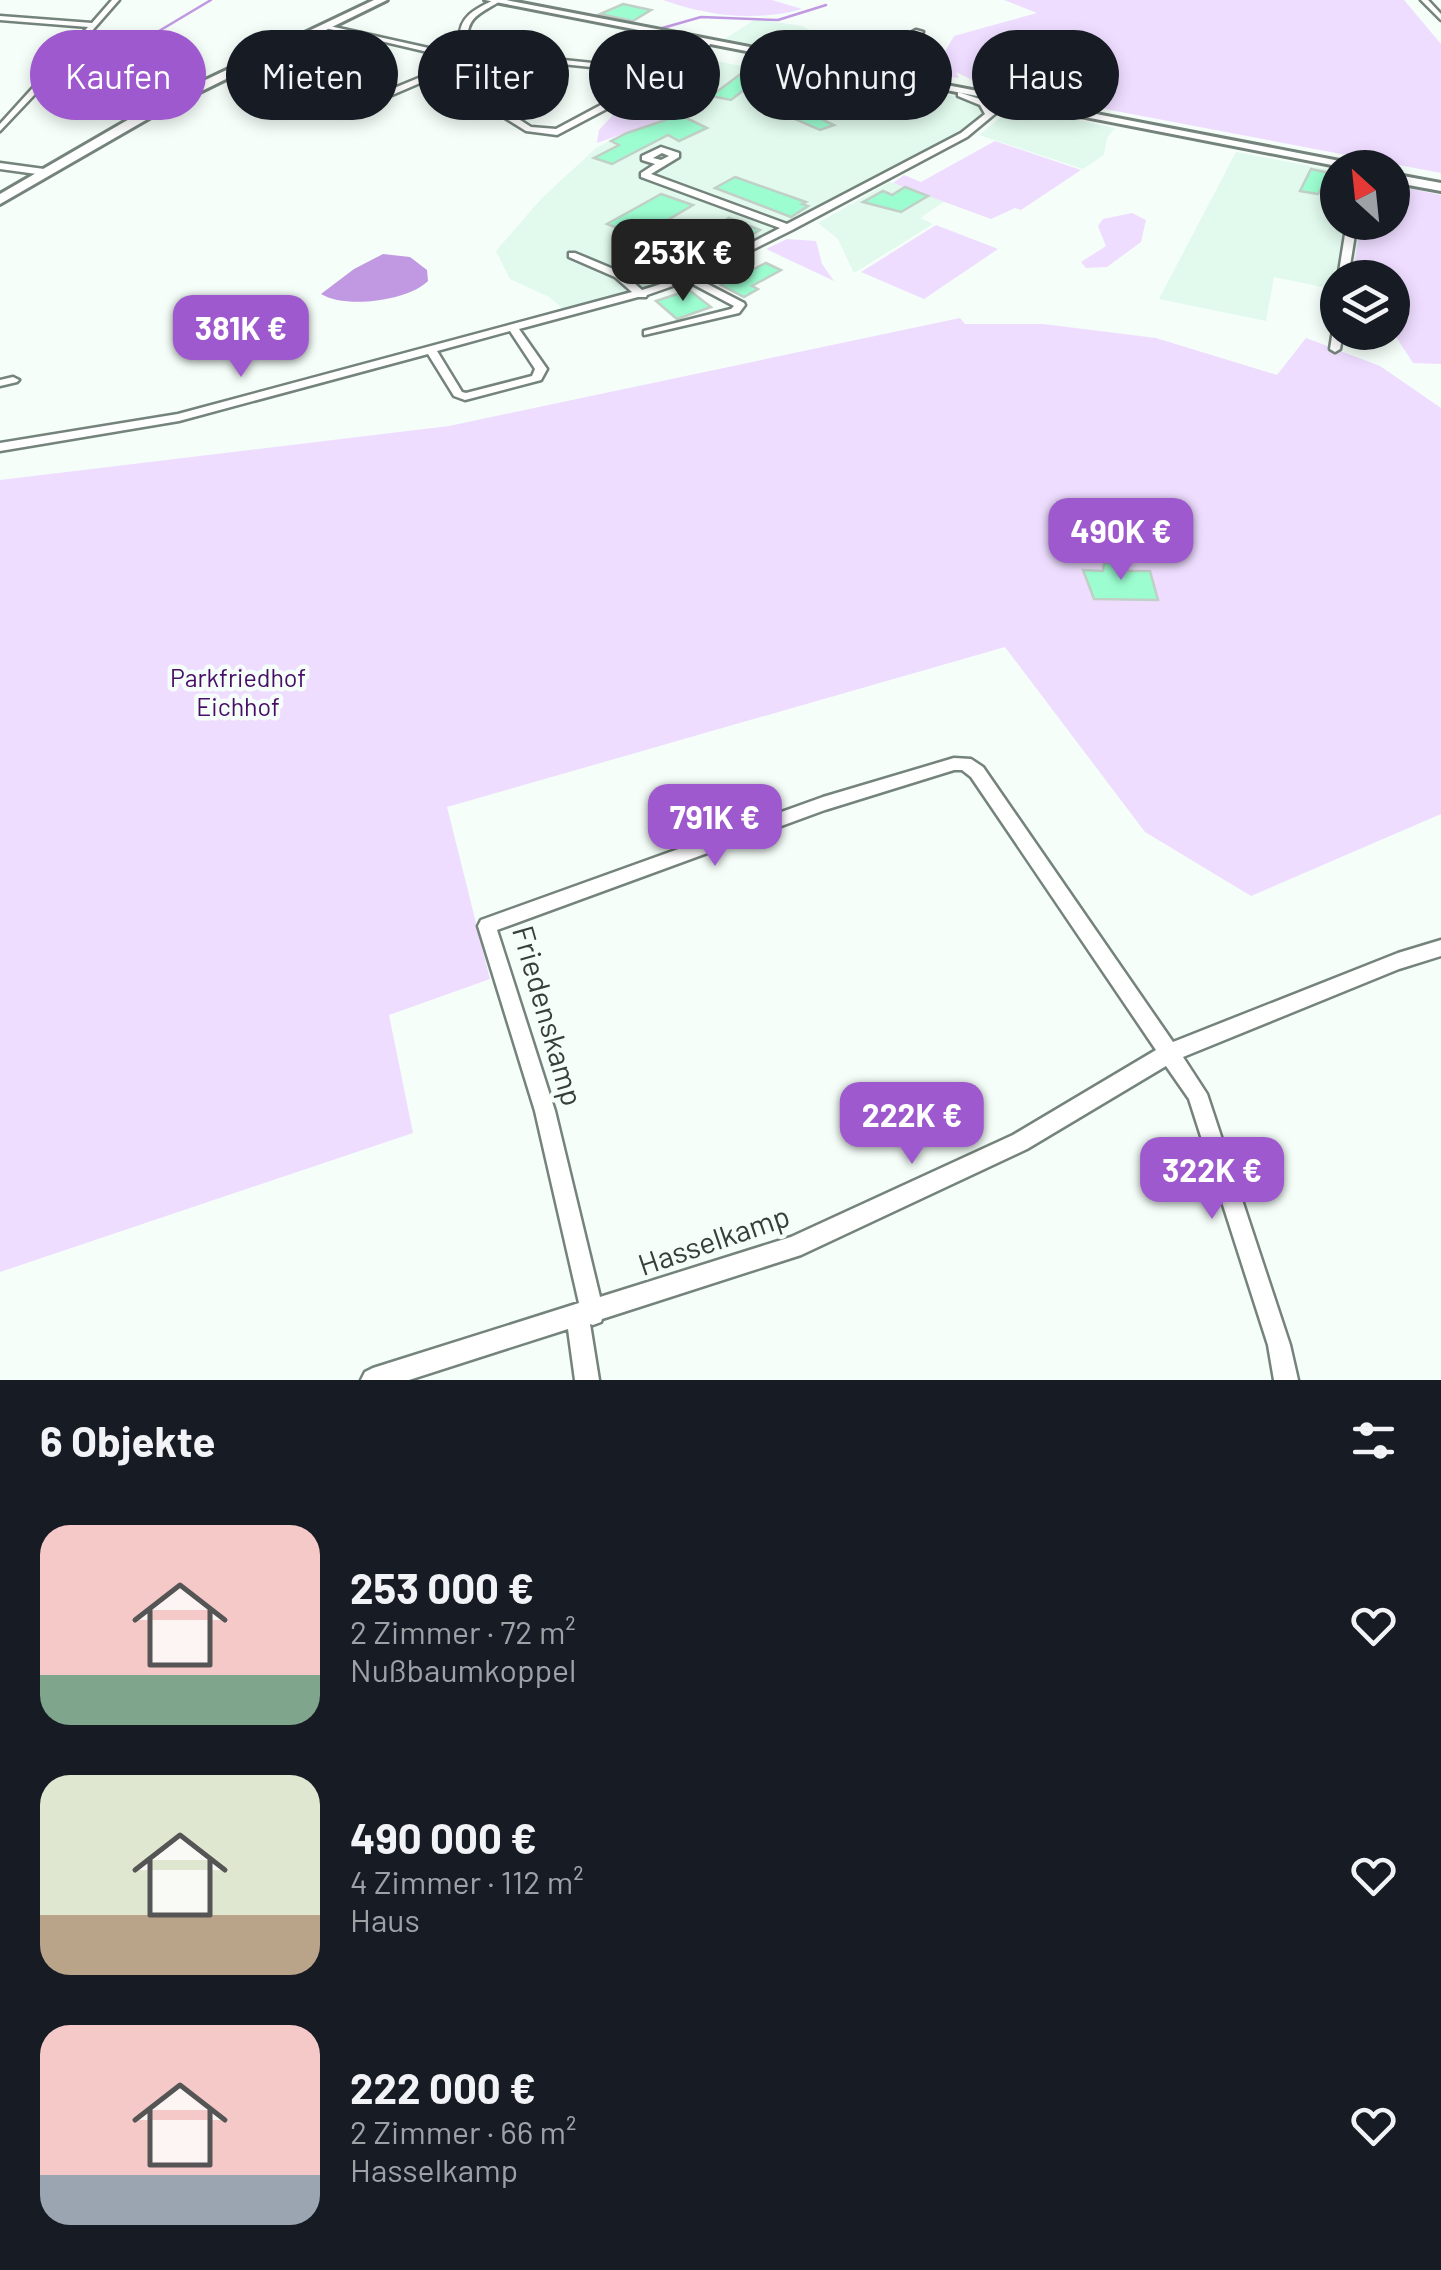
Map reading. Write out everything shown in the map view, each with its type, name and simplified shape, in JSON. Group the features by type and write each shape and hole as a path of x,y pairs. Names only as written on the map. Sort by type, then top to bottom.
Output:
{"main road":[{"path":"206,84 382,0"},
{"path":"473,0 636,30"},
{"path":"0,200 137,120"},
{"path":"1088,120 1320,164"},
{"path":"1096,120 1320,159"},
{"path":"1410,178 1441,184"}],"street":[{"path":"89,30 116,0"},
{"path":"1424,0 1441,18"},
{"path":"463,30 469,16 493,2"},
{"path":"0,18 93,25"},
{"path":"325,27 418,48"},
{"path":"0,129 30,95"},
{"path":"514,120 529,130 558,132 589,115"},
{"path":"0,446 156,422 642,294 689,278 789,228 964,136 981,120"},
{"path":"660,163 644,175 789,228"},
{"path":"0,166 44,172"},
{"path":"572,255 619,275 642,294"},
{"path":"648,333 735,311 740,305 689,278"},
{"path":"432,352 458,394 475,396 540,374 541,369 513,328"},
{"name":"Friedenskamp","path":"586,1316 545,1111 487,926 491,922 823,804 965,764 976,772 1171,1052"},
{"name":"Hasselkamp","path":"373,1380 793,1248 891,1206 1020,1142 1171,1052 1379,968 1441,948"},
{"path":"1171,1052 1197,1094 1279,1346 1286,1380"},
{"path":"586,1316 588,1380"}],"shaded area":[{"path":"756,19 809,30 740,30 740,46 720,42"},
{"path":"720,62 740,66 740,120 952,120 952,96 972,100 974,120 959,134 739,250 639,293 567,312 549,297 510,279 496,251 542,198 596,148 658,120 720,120"},
{"path":"997,120 1077,120 1115,128 1107,138 1104,155 1083,169 979,135"},
{"path":"1236,152 1320,168 1320,240 1358,240 1355,260 1320,260 1320,286 1274,277 1266,321 1159,299"},
{"path":"890,182 945,201 920,218 933,224 854,273 838,239 818,223"},
{"path":"383,254 410,257 427,270 428,281 406,294 376,301 345,301 321,294 354,269"}],"green space":[{"path":"663,0 772,0 802,9 732,15"},
{"path":"1004,0 1404,0 1441,44 1441,173 1410,167 1410,150 1320,150 1119,112 1119,30 976,30 1037,13"},
{"path":"972,31 972,80 956,72 959,78 952,77 954,36"},
{"path":"608,120 662,120 597,143 599,130"},
{"path":"995,141 1081,170 1021,210 1015,208 991,219 893,183 904,175 921,182"},
{"path":"1410,189 1441,195 1441,364 1413,363 1405,350 1410,350 1410,260 1355,260 1358,240 1410,240"},
{"path":"1132,213 1146,220 1141,242 1107,267 1086,268 1081,262 1106,246 1098,226 1103,219"},
{"path":"936,225 998,249 924,299 861,272"},
{"path":"787,239 816,241 822,264 834,281 766,249"},
{"name":"Parkfriedhof Eichhof","path":"960,318 965,324 1043,324 1156,338 1277,375 1306,338 1320,343 1320,350 1338,350 1380,366 1441,408 1441,814 1251,896 1145,832 1005,647 447,807 490,979 389,1015 413,1133 0,1272 0,480 449,426"}],"building":[{"path":"623,4 651,10 633,21 600,14"},
{"path":"740,74 740,93 731,100 720,98 720,89"},
{"path":"665,120 690,120 707,128 679,141 668,135 612,164 594,158 619,145 611,141"},
{"path":"797,120 823,120 834,125 820,130"},
{"path":"1311,169 1320,171 1318,194 1300,191"},
{"path":"735,177 808,206 791,217 715,188"},
{"path":"905,187 928,196 901,212 863,202 883,191 892,195"},
{"path":"661,194 693,205 654,228 690,242 729,218 760,230 705,261 607,224"},
{"path":"766,263 781,270 752,286 758,289 744,297 721,285"},
{"path":"689,290 711,307 677,319 656,301"},
{"path":"1104,563 1124,563 1128,571 1150,571 1158,600 1094,599 1083,570 1103,571"}],"waterway":[{"path":"161,30 211,0"},
{"path":"659,29 701,17 778,20 826,5"}]}
